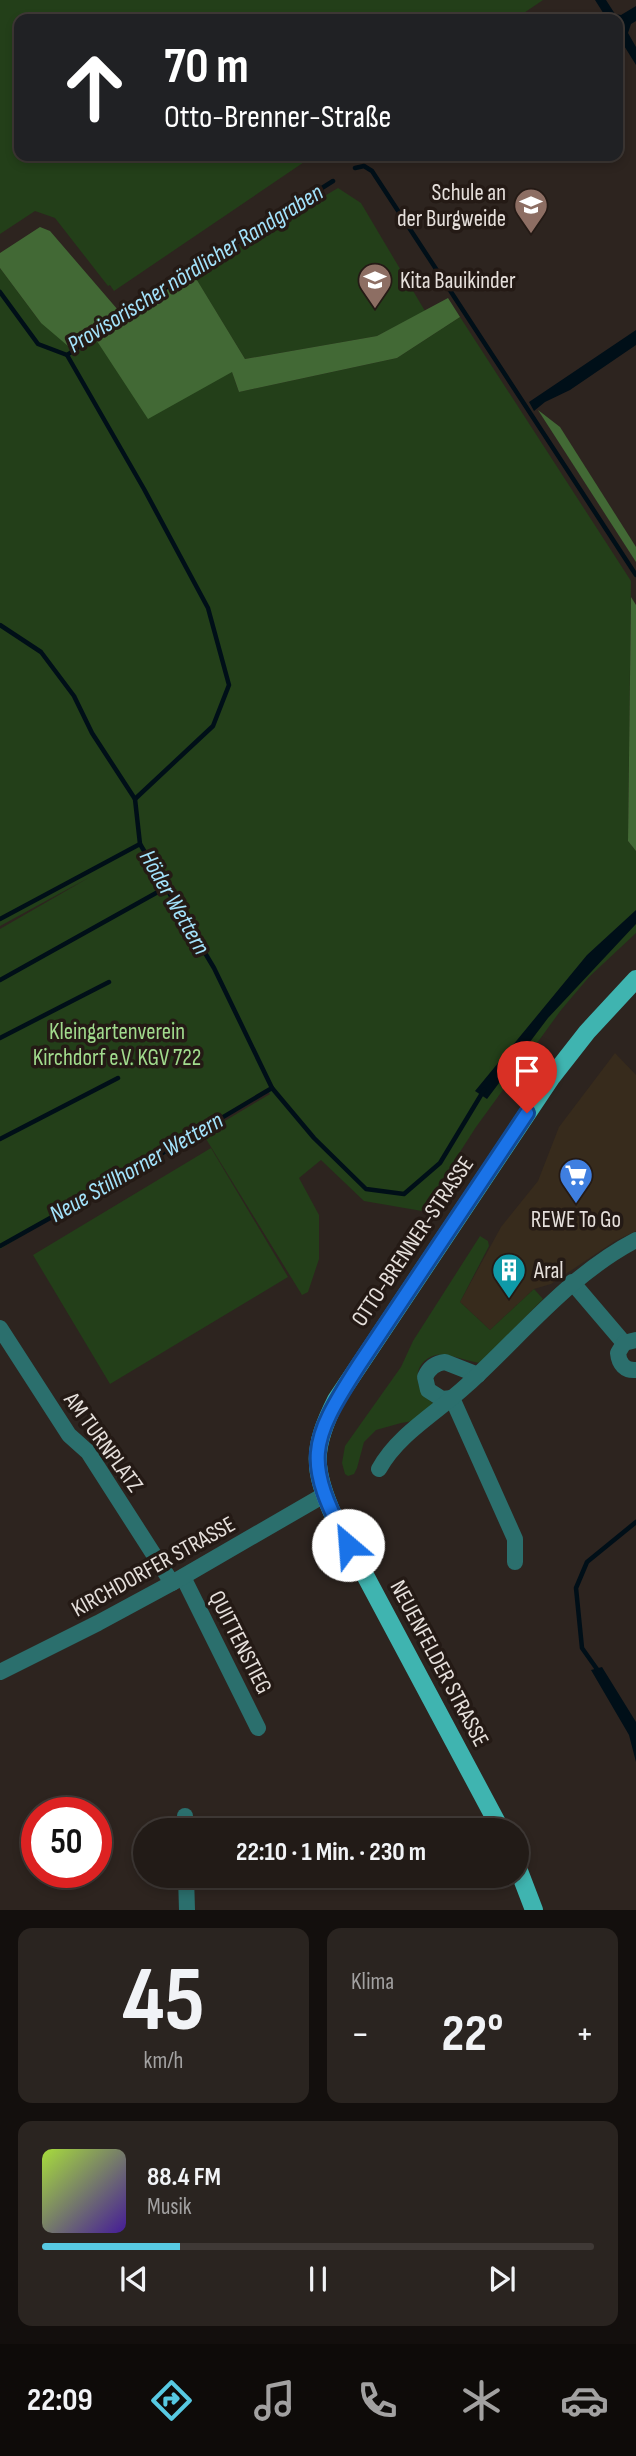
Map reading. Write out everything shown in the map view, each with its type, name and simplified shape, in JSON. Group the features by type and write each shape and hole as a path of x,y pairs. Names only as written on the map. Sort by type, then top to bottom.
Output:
{"main road":[{"name":"OTTO-BRENNER-STRASSE","path":"336,1400 551,1078 587,1032 636,979"},
{"name":"NEUENFELDER STRASSE","path":"336,1400 317,1447 318,1471 324,1494 343,1535 495,1818"},
{"path":"526,1888 534,1910"}],"street":[{"path":"379,1469 387,1453 478,1375 572,1282 618,1249 636,1240"},
{"path":"572,1282 630,1341 618,1353 619,1359 626,1369 636,1370"},
{"name":"AM TURNPLATZ","path":"0,1328 69,1435 88,1452 177,1580"},
{"path":"452,1398 443,1399 428,1391 425,1377 430,1369 445,1362 478,1375"},
{"path":"452,1398 514,1539 515,1562"},
{"name":"KIRCHDORFER STRASSE","path":"0,1672 177,1580 324,1494"},
{"name":"QUITTENSTIEG","path":"177,1580 258,1728"},
{"path":"186,1888 187,1910"}],"shaded area":[{"path":"595,0 606,0 615,14 604,14"},
{"path":"636,6 636,21 631,24 628,33 636,47 636,65 623,44 623,14"},
{"path":"636,330 636,345 534,411 529,402"},
{"path":"636,910 636,924 548,1018 487,1099 475,1091 587,955"},
{"name":"Aral","path":"615,1053 636,1075 636,1231 615,1241 551,1284 534,1289 490,1330 460,1302 501,1227 538,1181 559,1127"},
{"path":"602,1667 636,1722 636,1762 629,1735 591,1670"}],"green space":[{"path":"0,0 543,0 522,14 14,14 14,161 306,161 114,291 55,218 35,211 0,234"},
{"path":"338,188 361,203 425,311 377,336 245,359 193,274"},
{"path":"40,227 50,231 118,310 189,267 245,359 377,336 448,298 460,317 397,358 239,392 232,372 148,419 91,332 68,346 41,323 0,268 0,253"},
{"name":"Kleingartenverein Kirchdorf e.V. KGV 722","path":"0,268 41,323 91,331 232,372 239,392 397,358 460,317 631,581 628,841 636,851 636,933 589,977 561,1010 476,1127 422,1211 364,1201 321,1160 299,1178 319,1215 319,1259 308,1292 302,1295 203,1134 270,1094 266,1089 0,1249 0,929 90,877 0,926"},
{"path":"538,410 560,427 636,547 636,562"},
{"path":"631,597 636,605 636,851 628,841"},
{"path":"211,1148 288,1277 110,1384 33,1255"},
{"path":"480,1236 488,1241 489,1246 460,1302 490,1330 534,1289 543,1299 480,1363 441,1355 427,1359 418,1371 419,1386 422,1393 435,1404 413,1421 376,1430 364,1442 354,1474 348,1476 342,1463 345,1446 401,1367 413,1341"}],"waterway":[{"name":"Provisorischer nördlicher Randgraben","path":"355,168 364,166 372,171 636,575"},
{"name":"Provisorischer nördlicher Randgraben","path":"0,292 38,344 67,355 170,285 333,181"},
{"path":"67,355 208,608 229,685 213,726 135,799"},
{"name":"Höder Wettern","path":"0,625 41,652 74,696 92,733 135,799 140,844 214,968 272,1088 314,1138 366,1189 404,1194 440,1163 484,1090"},
{"path":"0,919 140,844"},
{"path":"0,980 165,888"},
{"path":"0,1038 109,982"},
{"path":"0,1139 118,1078"},
{"name":"Neue Stillhorner Wettern","path":"0,1246 272,1088"},
{"path":"599,1672 582,1648 576,1588 587,1562 636,1522"}],"place":[{"name":"Schule an der Burgweide","path":"531,235"},
{"name":"Kita Bauikinder","path":"375,310"},
{"name":"REWE To Go","path":"576,1205"},
{"name":"Aral","path":"509,1300"}],"route":[{"path":"348,1545 327,1503 320,1479 317,1447 323,1427 336,1400 527,1113"}]}
